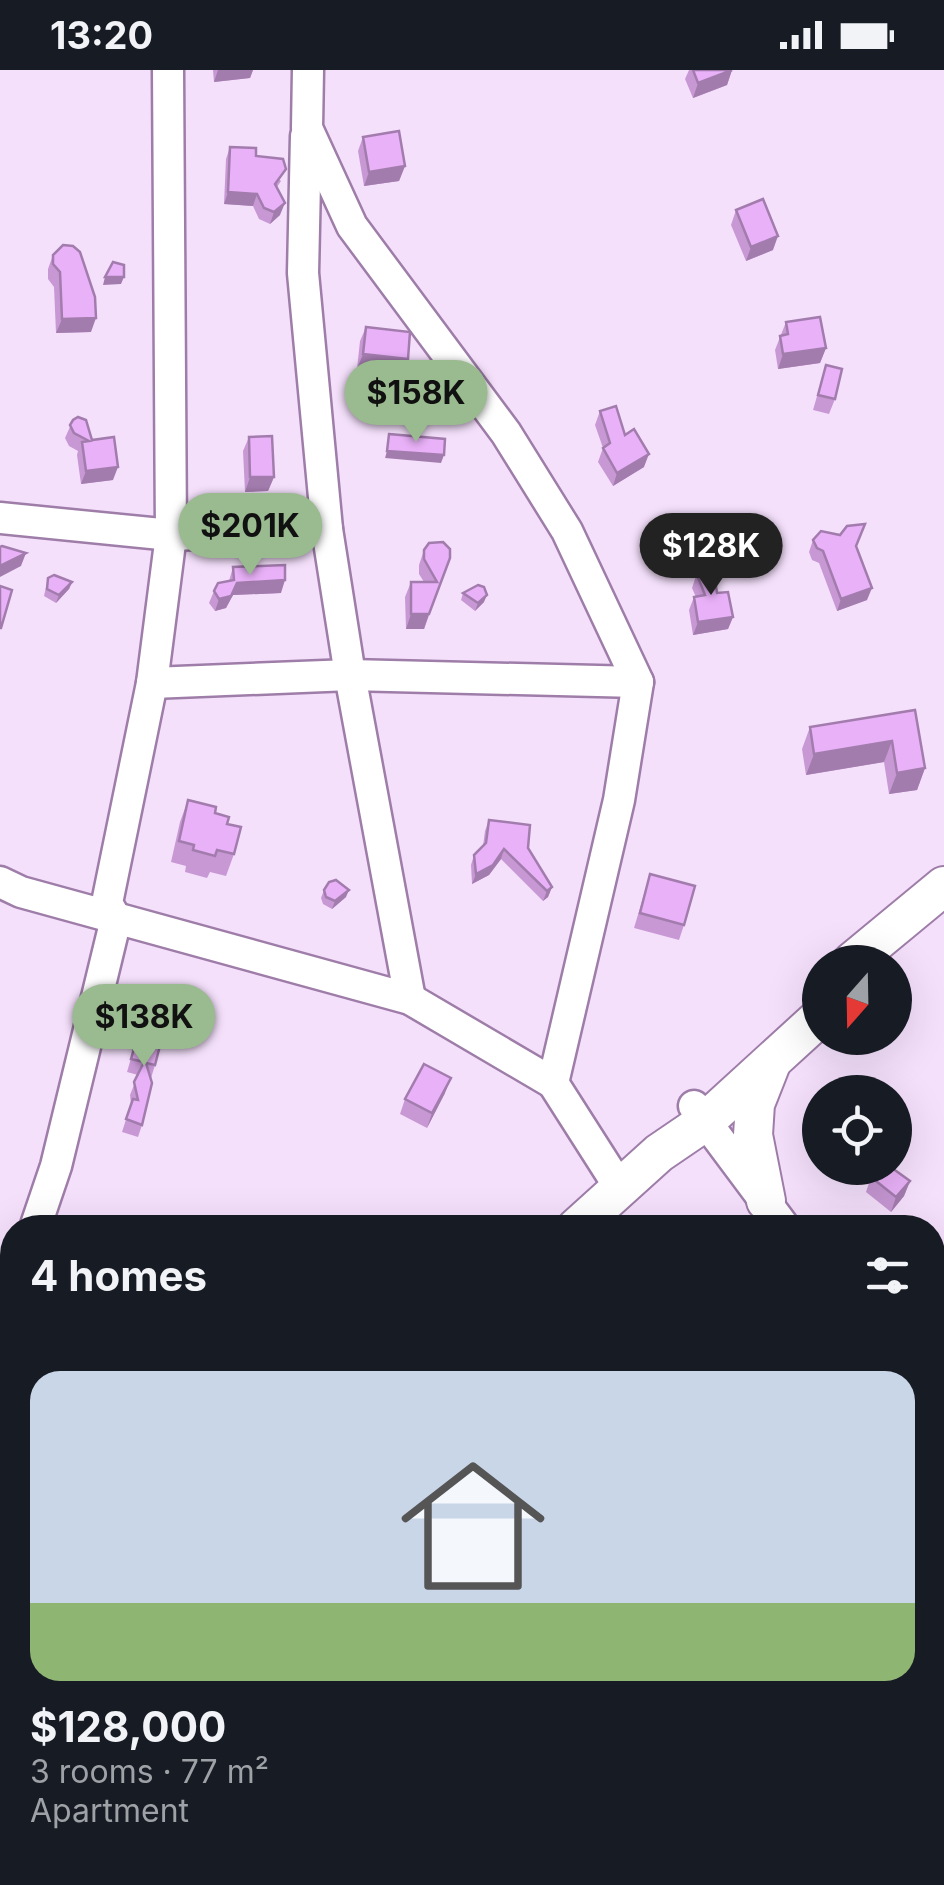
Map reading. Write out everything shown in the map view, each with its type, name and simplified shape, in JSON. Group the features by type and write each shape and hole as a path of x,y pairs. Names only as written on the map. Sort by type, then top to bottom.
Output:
{"main road":[{"path":"873,945 944,886"},
{"path":"900,945 944,907"},
{"path":"590,1215 701,1114 802,1009"},
{"path":"701,1114 771,1064 802,1035"},
{"path":"771,1064 755,1104 752,1136 776,1214"}],"street":[{"path":"39,1215 56,1166 116,920 107,903 152,683 171,535 168,70"},
{"path":"308,70 303,273 327,529 410,999"},
{"path":"306,128 352,226 506,433 567,531 638,682 619,800 553,1082"},
{"path":"0,518 171,535 327,529"},
{"path":"152,683 350,676 638,682"},
{"path":"0,882 20,892 116,920 410,999 553,1082 620,1188"},
{"path":"701,1114 776,1214"}],"building":[{"path":"693,70 732,70 698,83"},
{"path":"399,131 405,166 369,172 363,137"},
{"path":"230,147 256,148 256,156 283,159 286,169 275,184 285,203 274,212 264,208 257,194 228,192"},
{"path":"763,199 778,236 751,247 736,210"},
{"path":"63,245 80,252 95,297 96,318 62,319 60,272 53,264 53,255"},
{"path":"113,262 124,265 124,277 105,277"},
{"path":"820,317 826,348 783,354 780,336 788,334 786,322"},
{"path":"366,327 410,332 408,359 363,354"},
{"path":"826,365 842,369 835,399 818,395"},
{"path":"616,406 625,435 634,429 649,454 617,473 603,448 610,443 600,411"},
{"path":"78,417 86,420 92,440 114,437 118,467 86,471 82,442 89,441 74,433 70,425"},
{"path":"389,434 445,439 444,455 387,451"},
{"path":"272,436 274,477 250,477 249,437"},
{"path":"865,524 856,546 872,588 841,599 823,551 813,540 821,531 840,535 847,526"},
{"path":"443,542 450,549 450,558 429,614 411,614 411,582 437,582 424,559 424,550 429,543"},
{"path":"2,546 26,553 0,566"},
{"path":"705,563 713,566 717,593 728,592 733,617 698,622 694,597 705,595 697,575"},
{"path":"285,565 285,580 237,583 231,596 219,599 214,591 218,583 234,580 233,567"},
{"path":"54,575 72,582 59,595 47,589 48,578"},
{"path":"478,585 484,587 487,595 478,603 463,593"},
{"path":"0,586 12,590 1,628 0,628"},
{"path":"915,710 925,768 897,773 892,741 814,754 810,727"},
{"path":"188,800 216,807 215,813 229,817 227,824 241,827 234,854 217,850 215,856 179,841"},
{"path":"489,820 530,825 528,848 552,887 547,891 504,849 493,865 476,874 474,855 486,843"},
{"path":"650,874 695,886 684,925 640,913"},
{"path":"336,880 349,890 335,901 326,897 324,890"},
{"path":"141,1024 164,1030 155,1065 146,1063 152,1083 142,1125 126,1119 133,1099 138,1100 134,1082 144,1062 131,1059"},
{"path":"424,1064 451,1078 432,1113 405,1099"},
{"path":"881,1185 906,1185 896,1197"}]}
